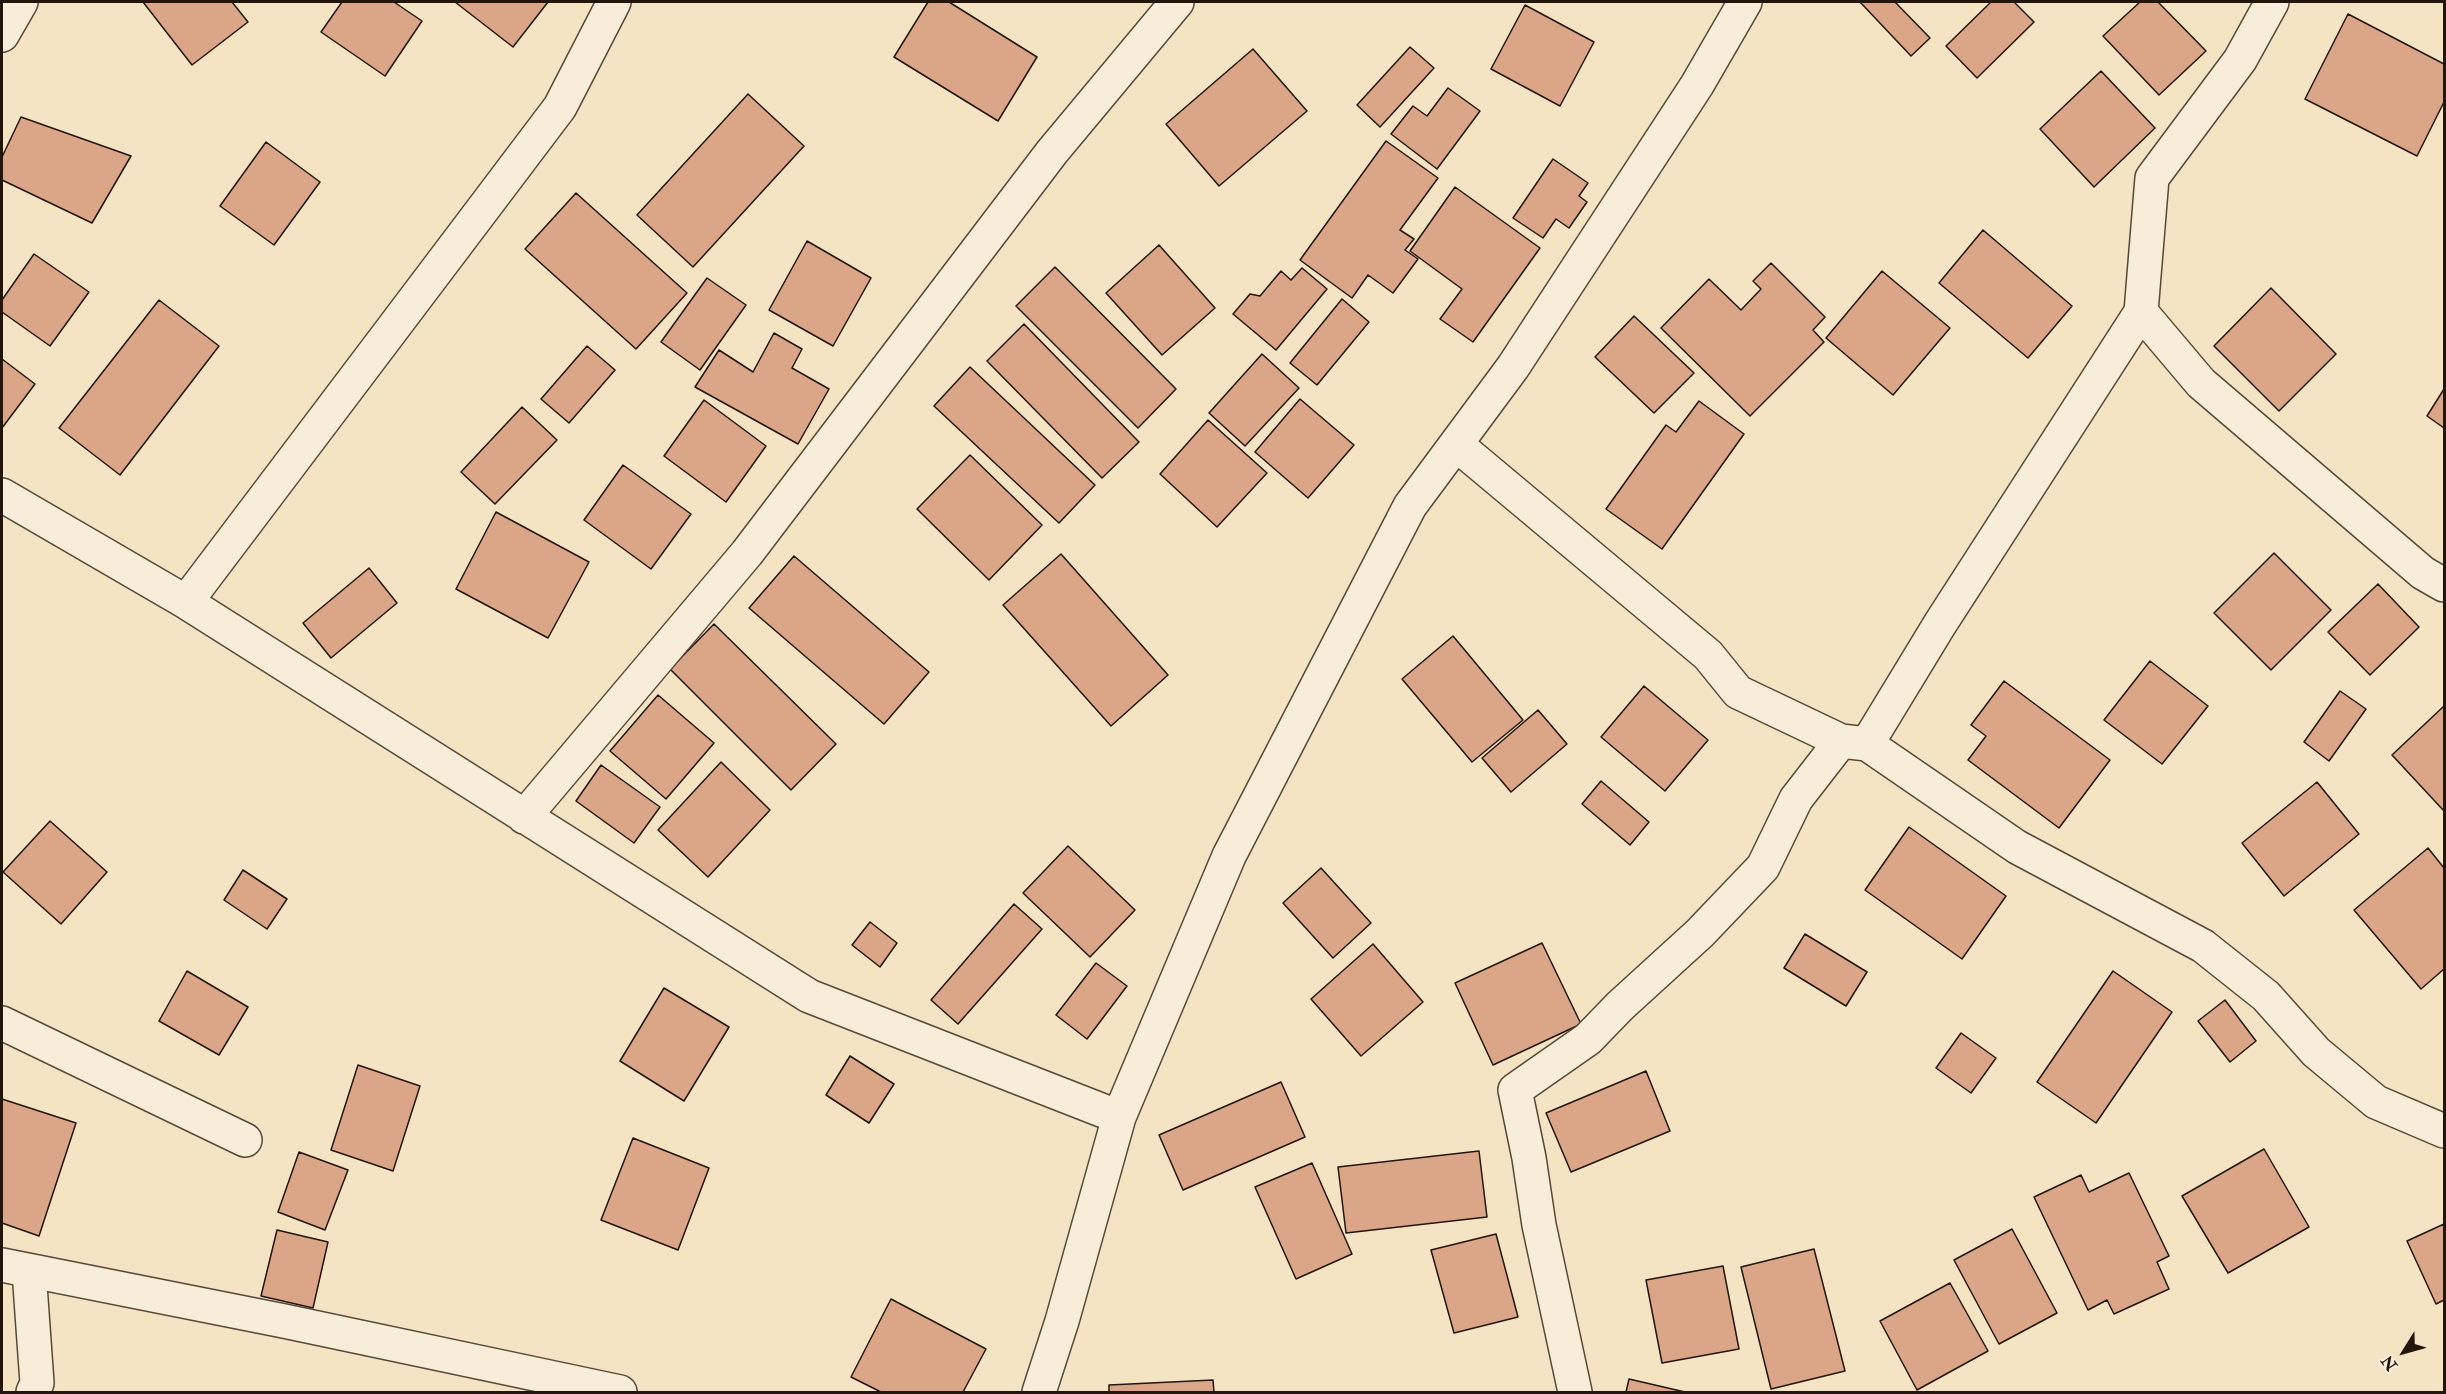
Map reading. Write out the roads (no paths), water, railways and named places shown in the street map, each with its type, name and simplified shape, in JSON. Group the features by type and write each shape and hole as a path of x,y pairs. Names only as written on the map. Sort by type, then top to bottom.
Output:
{"street":[{"path":"2,35 21,2"},
{"path":"186,602 560,108 614,2"},
{"path":"524,817 747,553 1052,152 1177,2"},
{"path":"1039,1392 1062,1321 1119,1118 1229,856 1410,506 1513,367 1690,95 1745,2"},
{"path":"1575,1392 1539,1225 1529,1158 1515,1090 1588,1039 1620,1005 1700,933 1763,867 1796,799 1854,743 1940,624 2141,312 2152,178 2240,60 2272,2"},
{"path":"2141,312 2202,383 2423,573 2445,585"},
{"path":"1457,445 1708,655 1738,692 1854,743 2017,847 2203,946 2266,996 2316,1052 2376,1102 2445,1131"},
{"path":"2,495 186,602 809,996 1119,1118"},
{"path":"2,1023 245,1140"},
{"path":"33,1392 37,1383 15,1268 284,1321 620,1392"}]}
